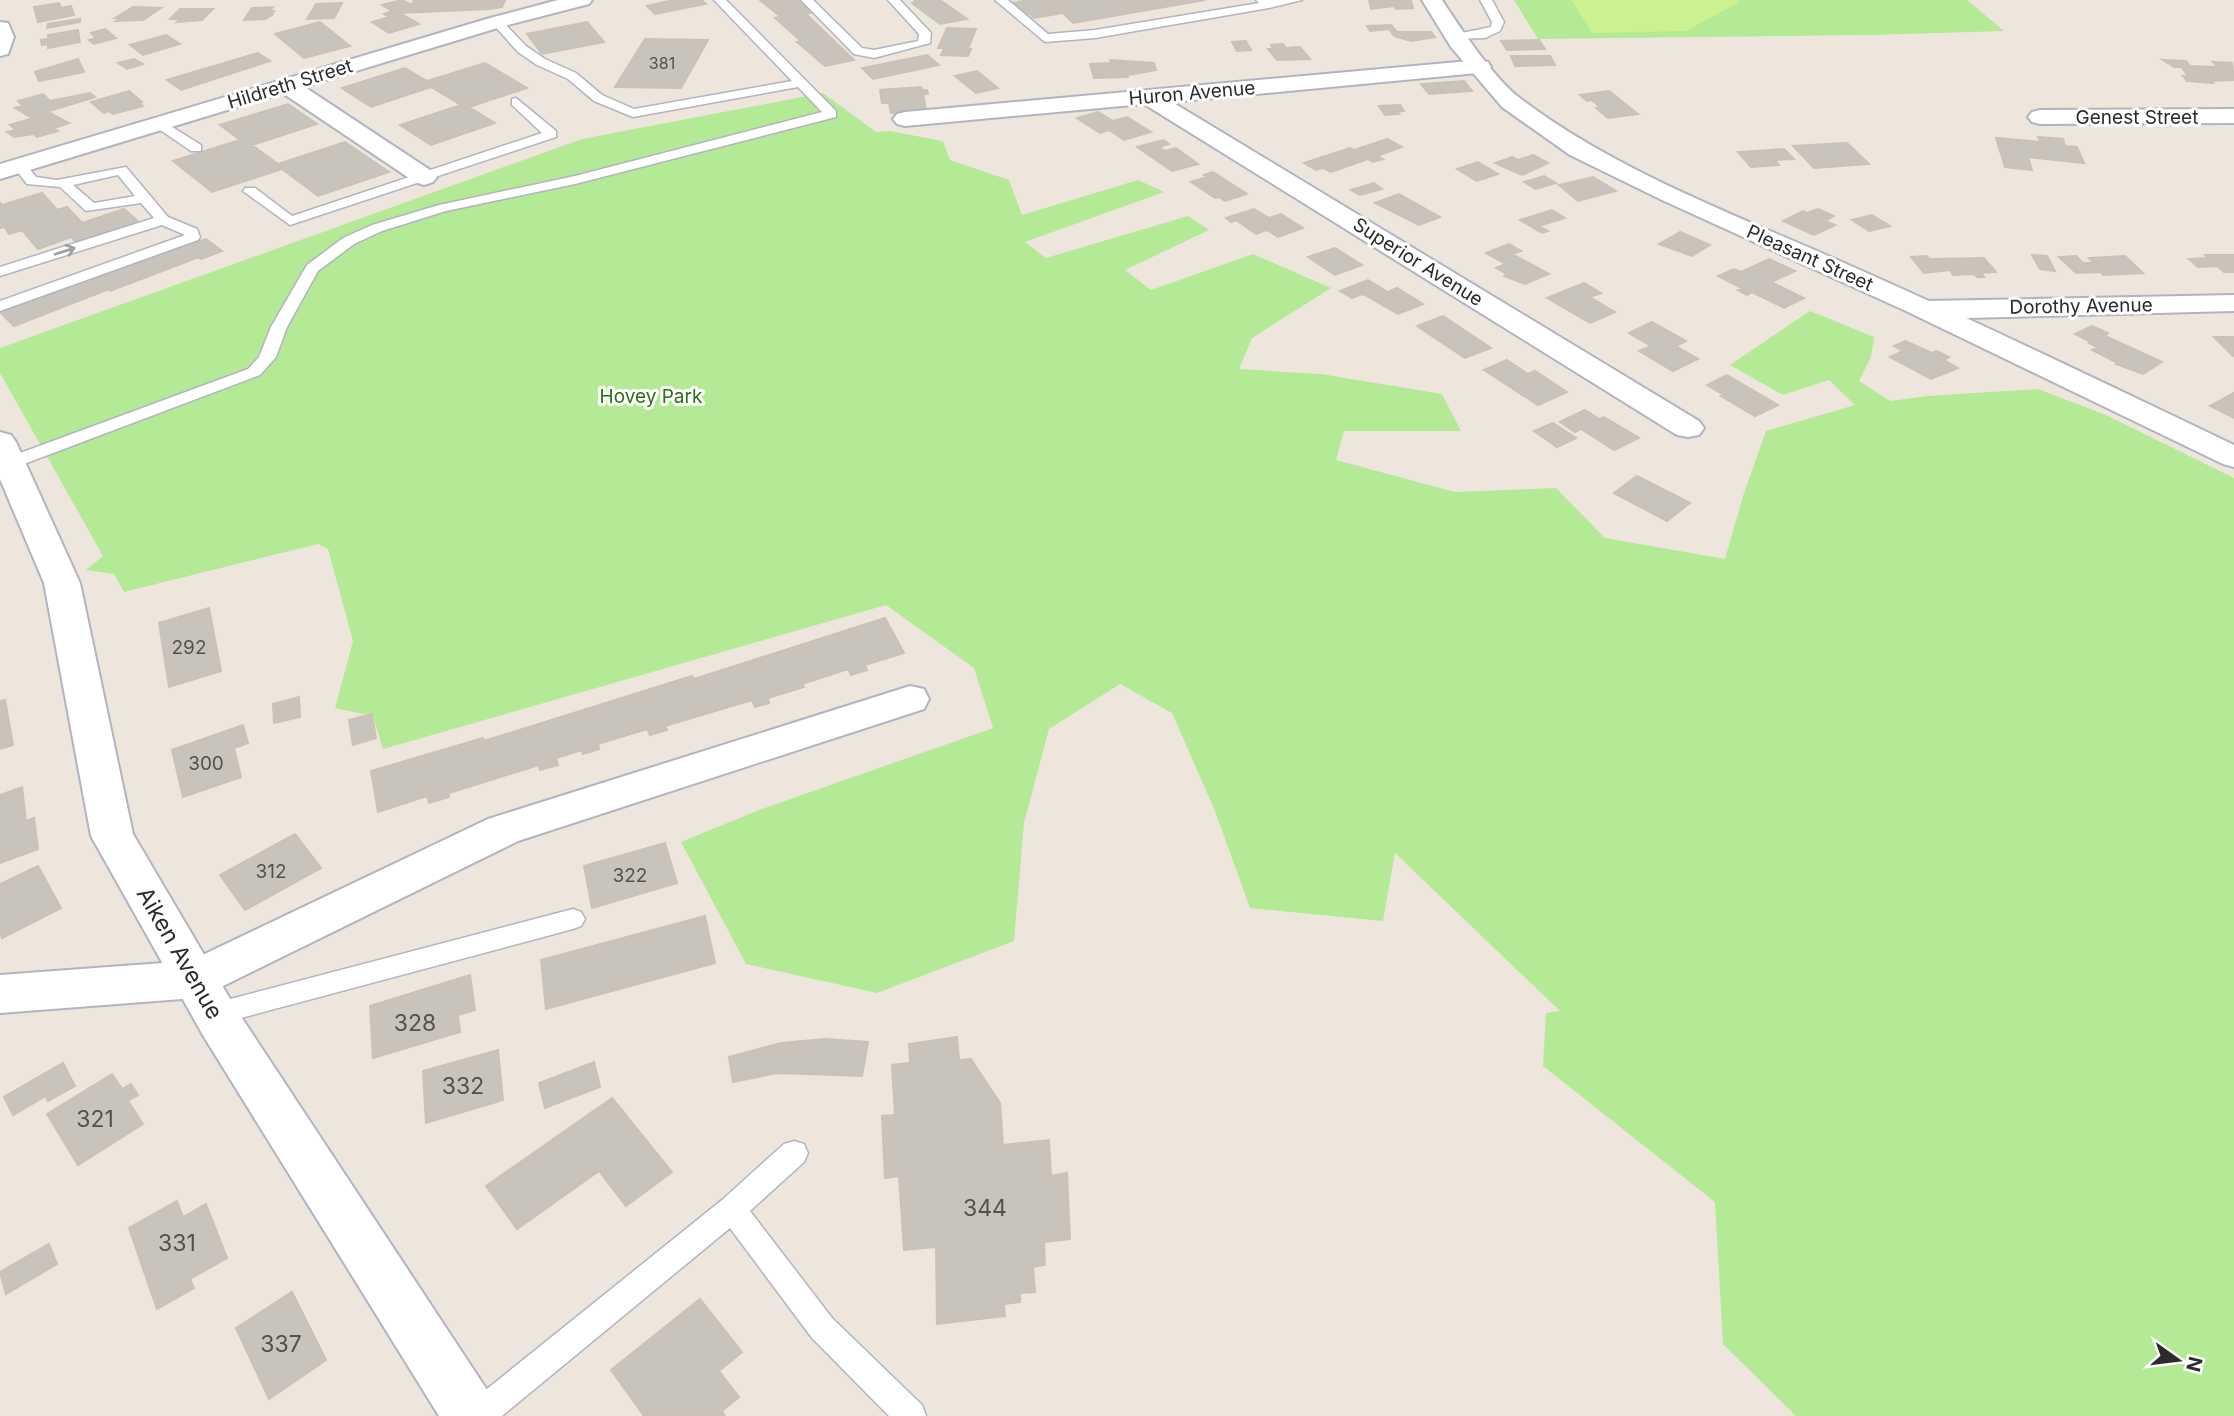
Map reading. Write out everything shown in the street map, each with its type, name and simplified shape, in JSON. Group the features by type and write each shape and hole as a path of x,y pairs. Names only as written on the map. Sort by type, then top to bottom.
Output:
{"street":[{"name":"Hildreth Street","path":"10,169 497,22 582,0"},
{"name":"Pleasant Street","path":"1432,0 1456,37 1510,103 1579,150 1671,195 1928,310 2234,457"},
{"path":"0,28 3,37 0,49"},
{"name":"Huron Avenue","path":"905,118 1480,67"},
{"path":"286,85 424,177"},
{"name":"Superior Avenue","path":"1148,97 1688,428"},
{"name":"Genest Street","path":"2039,117 2234,116"},
{"name":"Dorothy Avenue","path":"1928,310 2234,303"},
{"name":"Aiken Avenue","path":"5,453 62,583 112,836 205,997 471,1416"},
{"path":"0,994 205,997 503,830 910,699"}],"lane":[{"path":"5,453 254,372 268,360 280,327 294,303 298,287 321,259 342,243 373,230 433,211 575,179 831,114 720,0"},
{"path":"807,0 858,51 874,54 924,43 925,33 894,0"},
{"path":"1002,0 1045,38 1096,34 1296,0"},
{"path":"1456,37 1485,34 1496,29 1499,22 1486,0"},
{"path":"497,22 522,48 541,62 572,76 598,98 633,113 800,83"},
{"path":"250,191 290,221 551,134 516,102"},
{"path":"161,124 196,148"},
{"path":"0,306 193,237 192,232 163,220 121,170 62,182 33,181 10,169"},
{"path":"62,182 90,208 145,198"},
{"path":"0,272 163,220"},
{"path":"205,997 573,919"},
{"path":"478,1416 732,1209 794,1153"},
{"path":"732,1209 822,1328 911,1416"}],"green space":[{"path":"1514,0 1967,0 2004,31 1538,39"},
{"path":"1571,0 1740,2 1686,31 1592,33"},
{"name":"Hovey Park","path":"823,93 876,132 889,131 943,141 950,160 1009,180 1022,215 1138,180 1164,192 1025,242 1046,258 1188,216 1209,230 1125,270 1151,290 1253,254 1331,288 1252,338 1239,369 1321,374 1442,394 1461,431 1344,431 1336,460 1455,492 1556,488 1605,538 1725,559 1766,431 1855,405 1829,380 1783,395 1730,365 1810,311 1874,337 1871,357 1859,381 1890,401 2038,389 2106,415 2234,478 2234,1416 1796,1416 1723,1344 1715,1202 1543,1066 1546,1013 1560,1011 1395,853 1383,921 1250,908 1215,811 1172,713 1120,684 1049,729 1024,823 1014,941 877,993 746,964 681,842 759,810 993,728 974,668 886,605 383,749 373,716 335,708 353,641 328,549 318,544 124,592 114,574 86,570 103,556 0,373 0,348 582,139"}],"building":[{"path":"402,0 412,5 414,0 505,0 502,7 489,9 399,13 419,24 389,33 372,22 389,17 384,14 392,11 382,5"},
{"path":"673,0 702,0 706,4 655,14 647,6"},
{"path":"760,0 798,1 811,13 806,14 854,60 825,66 797,42 801,41 775,18 781,17"},
{"path":"914,0 940,0 967,19 940,24 912,3 916,2"},
{"path":"1029,0 1205,0 1073,23 1063,13 1034,18 1030,14 1025,15 1012,3"},
{"path":"1369,0 1407,0 1411,1 1413,8 1396,9 1394,6 1371,9"},
{"path":"59,3 61,8 71,6 74,15 38,22 34,7"},
{"path":"342,3 334,18 307,19 316,4"},
{"path":"133,7 161,8 143,20 116,21 120,18 115,18"},
{"path":"273,7 270,11 274,11 272,15 265,19 244,20 252,8"},
{"path":"180,9 213,9 202,20 177,22 180,19 170,19"},
{"path":"80,19 80,22 47,28 48,24"},
{"path":"320,22 350,46 304,58 275,34"},
{"path":"587,22 604,42 542,54 527,34"},
{"path":"1391,25 1397,32 1431,32 1435,37 1411,41 1394,36 1389,29 1370,31 1367,26"},
{"path":"947,28 976,29 968,56 941,55 944,48 938,48"},
{"path":"105,29 116,38 94,44 89,40 96,38 91,33"},
{"path":"78,30 80,42 48,48 48,44 42,45 41,40 48,39 48,35"},
{"path":"166,35 180,44 143,55 130,45"},
{"path":"645,39 708,40 681,88 615,87"},
{"path":"1539,40 1545,49 1507,50 1501,41"},
{"path":"1246,41 1251,50 1237,51 1232,42"},
{"path":"1283,44 1286,48 1300,47 1310,59 1277,60 1268,49 1273,49 1271,45"},
{"path":"258,53 270,61 181,90 167,80"},
{"path":"927,55 939,65 873,79 862,68"},
{"path":"1511,56 1550,56 1555,65 1515,66"},
{"path":"78,59 84,72 39,81 35,72"},
{"path":"134,59 143,64 127,69 118,63"},
{"path":"1110,60 1154,63 1156,70 1128,77 1094,78 1090,64 1111,63"},
{"path":"2163,60 2186,61 2190,66 2218,67 2213,62 2232,63 2234,80 2211,81 2213,83 2187,81 2183,76 2189,77 2181,67 2174,67"},
{"path":"485,63 527,88 469,107 495,123 431,145 400,125 461,105 431,87 371,107 342,88 405,68 427,81"},
{"path":"977,71 998,88 976,93 955,76"},
{"path":"1464,81 1472,91 1429,94 1421,84"},
{"path":"921,87 922,90 927,90 928,94 923,94 926,110 891,113 889,103 882,103 880,90"},
{"path":"129,91 143,106 113,114 109,111 104,113 91,102"},
{"path":"1609,91 1638,114 1608,118 1596,108 1600,107 1592,100 1587,101 1580,95"},
{"path":"90,93 95,97 30,117 15,108 23,106 18,101 43,94 50,101"},
{"path":"288,104 317,124 252,145 278,164 345,142 389,172 318,196 282,169 212,192 173,161 240,140 220,125"},
{"path":"1400,105 1404,111 1385,115 1379,106"},
{"path":"1098,112 1113,121 1127,117 1151,132 1124,140 1109,130 1100,133 1077,118"},
{"path":"50,113 69,123 54,128 58,131 37,137 34,134 14,137 7,132 16,130 10,125"},
{"path":"2038,137 2063,139 2065,146 2077,147 2084,163 2028,157 2032,170 2005,167 1996,138 2041,142"},
{"path":"1387,139 1402,147 1377,156 1383,159 1373,162 1368,159 1331,172 1323,168 1316,170 1304,163 1350,148 1354,150"},
{"path":"1163,140 1169,144 1159,147 1165,151 1176,148 1198,164 1172,171 1137,147"},
{"path":"1847,143 1869,164 1814,168 1793,146"},
{"path":"1784,149 1794,159 1775,160 1779,165 1751,167 1738,152"},
{"path":"1533,155 1548,163 1522,175 1495,163 1512,157 1518,160"},
{"path":"1478,162 1498,174 1477,181 1457,169"},
{"path":"1213,172 1247,194 1225,201 1219,197 1215,198 1191,182"},
{"path":"1544,176 1556,183 1536,189 1524,182"},
{"path":"1593,177 1616,191 1578,201 1559,185"},
{"path":"1374,183 1382,189 1360,195 1351,190"},
{"path":"42,193 57,210 67,207 82,223 124,209 138,221 76,242 71,237 38,249 22,230 9,234 5,227 0,228 0,203 2,205"},
{"path":"1399,194 1440,217 1419,225 1375,203"},
{"path":"1254,209 1269,218 1281,214 1303,228 1278,237 1267,230 1256,234 1236,220 1231,222 1226,218"},
{"path":"1818,209 1834,216 1825,221 1835,225 1814,235 1783,221 1803,211 1807,213"},
{"path":"1552,210 1565,218 1539,226 1548,231 1542,233 1520,220"},
{"path":"1872,215 1890,226 1869,231 1852,220"},
{"path":"1680,232 1710,245 1692,256 1659,244"},
{"path":"206,239 222,251 110,291 109,289 14,326 0,312 93,275 95,278 140,262 138,260"},
{"path":"1509,244 1521,251 1512,254 1549,274 1525,284 1504,276 1507,274 1496,268 1506,264 1486,253"},
{"path":"1335,248 1362,265 1335,275 1308,257"},
{"path":"2032,255 2047,256 2055,271 2040,269"},
{"path":"2205,255 2234,255 2234,272 2224,272 2217,266 2198,267 2189,259 2208,258"},
{"path":"1927,256 1929,259 1984,258 1996,272 1981,273 1984,277 1974,274 1953,275 1950,270 1924,273 1911,257"},
{"path":"2076,256 2083,263 2094,263 2089,258 2125,256 2143,273 2076,273 2059,257"},
{"path":"1769,259 1795,271 1771,282 1804,298 1784,308 1752,292 1747,295 1738,290 1742,288 1718,276 1734,269 1741,272"},
{"path":"1368,280 1388,292 1397,288 1423,304 1398,314 1363,294 1352,298 1340,291"},
{"path":"1584,283 1601,293 1590,297 1615,312 1590,323 1547,298"},
{"path":"1443,316 1491,348 1465,358 1417,326"},
{"path":"1652,322 1686,341 1676,346 1698,359 1673,371 1639,351 1651,346 1629,333"},
{"path":"2092,326 2108,333 2105,336 2162,362 2143,374 2116,364 2118,363 2092,350 2097,347 2089,343 2091,342 2075,334"},
{"path":"2214,337 2234,337 2234,356 2233,356"},
{"path":"1905,341 1949,357 1944,360 1958,368 1931,379 1890,357 1903,351 1894,346"},
{"path":"1507,360 1528,374 1535,371 1567,392 1538,405 1484,370"},
{"path":"1727,375 1778,405 1755,416 1707,385"},
{"path":"2234,393 2234,418 2210,406"},
{"path":"1585,410 1599,419 1604,417 1639,438 1614,450 1581,429 1575,432 1560,422"},
{"path":"1553,423 1576,438 1557,447 1534,431"},
{"path":"1637,476 1690,503 1667,521 1614,493"},
{"path":"209,608 221,671 169,687 159,623"},
{"path":"885,618 904,653 865,665 867,670 851,675 848,669 768,698 769,703 755,707 752,700 665,726 667,730 650,735 647,729 598,744 599,749 583,754 582,750 556,758 558,765 540,770 539,765 449,793 449,797 429,803 427,796 378,812 371,771 483,738 484,741 692,676 694,679"},
{"path":"299,697 300,717 274,723 273,704"},
{"path":"5,700 13,745 0,749 0,701"},
{"path":"372,714 376,738 353,745 349,720"},
{"path":"243,725 248,743 234,748 241,777 183,797 172,750"},
{"path":"22,787 26,821 34,818 38,849 0,863 0,795"},
{"path":"295,834 321,868 245,910 220,875"},
{"path":"665,843 677,883 592,908 584,866"},
{"path":"38,866 61,908 2,938 0,884"},
{"path":"705,916 715,963 546,1009 541,960"},
{"path":"470,975 475,1010 458,1015 460,1032 373,1058 370,1006"},
{"path":"957,1037 959,1060 971,1059 1000,1103 1003,1145 1049,1140 1051,1176 1067,1173 1070,1239 1044,1242 1045,1265 1033,1267 1035,1292 1020,1293 1020,1302 1004,1304 1005,1316 937,1324 936,1247 904,1250 899,1176 885,1178 882,1116 895,1115 892,1065 910,1063 909,1044"},
{"path":"825,1039 868,1042 862,1076 777,1073 733,1082 729,1057 781,1043"},
{"path":"498,1050 503,1100 426,1123 423,1071"},
{"path":"594,1062 600,1087 545,1108 539,1083"},
{"path":"63,1063 75,1086 48,1101 46,1096 13,1115 4,1097"},
{"path":"112,1074 122,1089 131,1084 138,1095 128,1101 143,1124 78,1165 47,1114"},
{"path":"612,1098 672,1172 626,1206 599,1171 517,1229 486,1186"},
{"path":"177,1201 183,1217 206,1204 227,1258 190,1279 194,1288 157,1309 129,1228"},
{"path":"49,1244 57,1264 6,1294 0,1272"},
{"path":"292,1292 326,1360 269,1399 236,1328"},
{"path":"700,1299 742,1352 719,1371 739,1397 722,1411 725,1416 644,1416 611,1370"}]}
